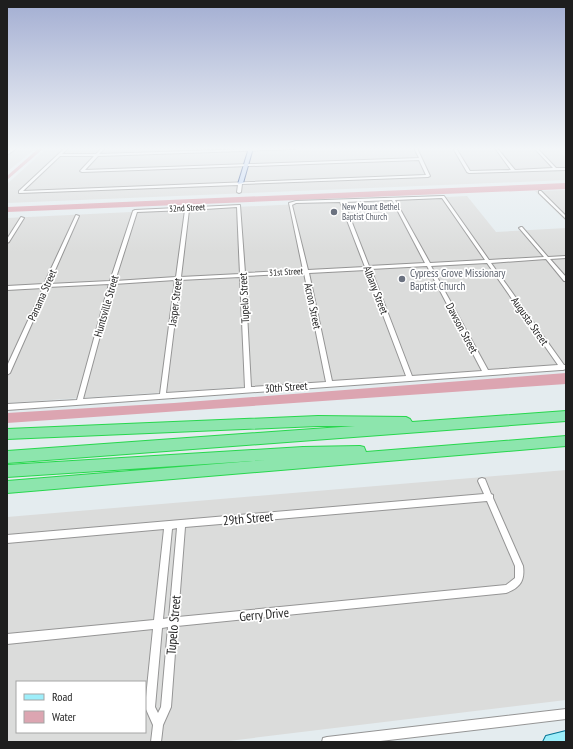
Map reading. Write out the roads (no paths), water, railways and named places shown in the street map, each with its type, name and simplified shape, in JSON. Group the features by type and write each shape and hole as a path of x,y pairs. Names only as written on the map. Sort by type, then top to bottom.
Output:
{"highway":[{"path":"7,457 566,416"},
{"path":"7,434 318,421 474,423"},
{"path":"7,487 566,441"},
{"path":"7,471 303,452 468,449"},
{"path":"7,454 37,455"}],"main road":[{"path":"552,742 566,740"}],"street":[{"path":"29,183 20,192 240,183 239,192"},
{"path":"540,192 566,218"},
{"name":"Augusta Street","path":"393,198 443,197 564,368"},
{"path":"342,200 393,198"},
{"name":"Dawson Street","path":"393,198 486,373"},
{"name":"Acron Street","path":"329,384 306,271 290,204 296,202 342,200"},
{"name":"Albany Street","path":"342,200 410,378"},
{"name":"32nd Street","path":"135,211 239,206"},
{"name":"Tupelo Street","path":"239,206 248,390"},
{"name":"Jasper Street","path":"163,396 187,208"},
{"name":"Huntsville Street","path":"80,402 112,282 135,211"},
{"name":"Panama Street","path":"7,373 77,216"},
{"path":"7,242 22,218"},
{"path":"521,228 566,280"},
{"name":"31st Street","path":"7,288 566,257"},
{"name":"30th Street","path":"7,407 564,368"},
{"path":"482,480 490,497"},
{"name":"29th Street","path":"7,539 490,497"},
{"name":"Gerry Drive","path":"7,639 506,589 514,586 519,581 519,566 490,497"},
{"name":"Tupelo Street","path":"156,742 158,724 166,707 181,524"},
{"name":"Tupelo Street","path":"158,724 150,707 168,525"},
{"path":"327,742 566,714"}],"water":[{"path":"566,183 566,189 7,212 7,207"},
{"path":"566,373 566,384 7,423 7,413 174,403"}],"place":[{"name":"New Mount Bethel Baptist Church","path":"334,212"},
{"name":"Cypress Grove Missionary Baptist Church","path":"402,279"}]}
